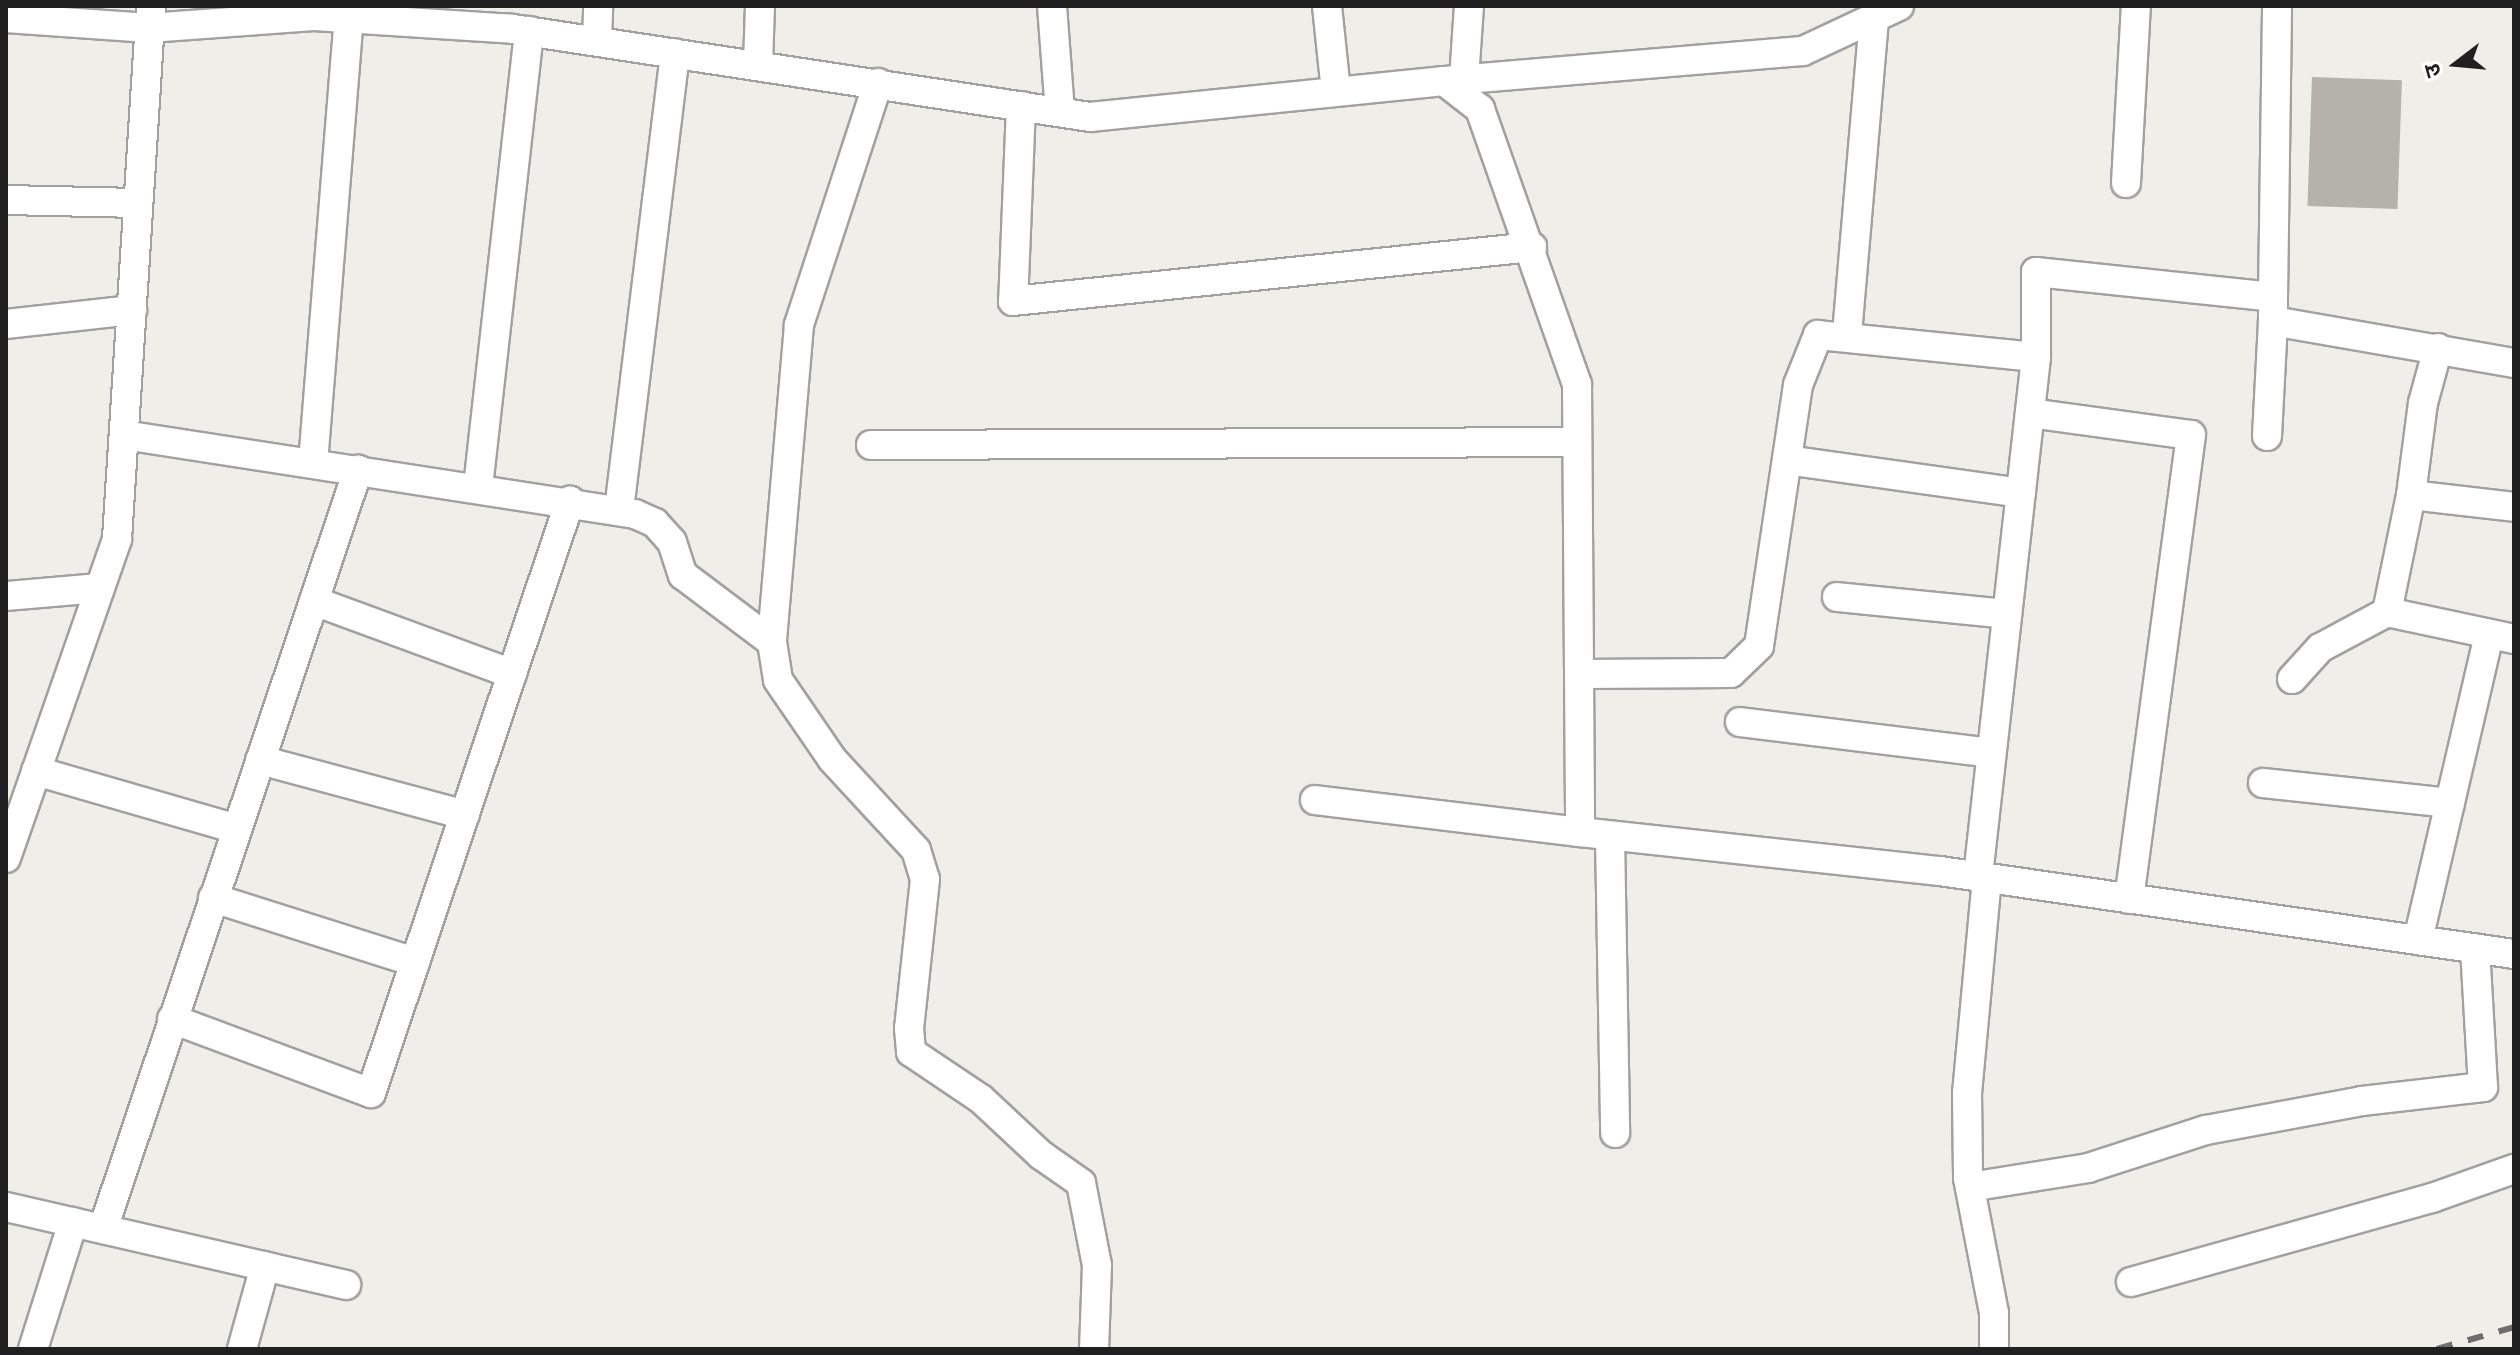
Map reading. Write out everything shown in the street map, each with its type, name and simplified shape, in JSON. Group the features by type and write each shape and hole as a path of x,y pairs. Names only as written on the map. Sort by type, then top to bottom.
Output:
{"street":[{"path":"597,41 598,6"},
{"path":"758,65 760,6"},
{"path":"1052,6 1060,112"},
{"path":"1327,6 1336,91"},
{"path":"1454,80 1469,6"},
{"path":"2126,183 2136,6"},
{"path":"2267,436 2273,309 2277,6"},
{"path":"6,18 349,18 529,31 1090,117 1454,80 1803,51 1886,10"},
{"path":"1847,334 1886,10"},
{"path":"6,858 117,539 150,17"},
{"path":"313,463 349,18"},
{"path":"478,487 529,31"},
{"path":"619,510 675,53"},
{"path":"1454,80 1480,109 1532,247 1577,384 1580,832"},
{"path":"878,83 799,325 772,642 778,680 832,759 916,850 925,879 909,1028 911,1052 981,1099 1041,1155 1081,1183 1097,1265 1094,1349"},
{"path":"1021,106 1013,301 1532,247"},
{"path":"6,200 138,203"},
{"path":"1994,1349 1994,1313 1970,1187 1967,1093 1991,753 2036,357 2036,272 2273,309 2514,363"},
{"path":"6,324 132,310"},
{"path":"1580,674 1731,673 1759,646 1798,385 1818,335 1847,334 2036,357"},
{"path":"2387,612 2411,495 2423,403 2438,348"},
{"path":"2030,413 2191,435 2129,899"},
{"path":"124,435 619,510 655,523 672,542 683,575 772,642"},
{"path":"871,445 1576,442"},
{"path":"1787,460 2021,493"},
{"path":"103,1229 358,470"},
{"path":"2411,495 2514,507"},
{"path":"172,1019 371,1093 570,501"},
{"path":"6,596 100,588"},
{"path":"1837,597 2007,614"},
{"path":"314,601 512,674"},
{"path":"2292,679 2320,648 2387,612 2501,637 2450,803 2418,940"},
{"path":"1740,722 1991,753"},
{"path":"260,760 465,815"},
{"path":"36,771 237,829"},
{"path":"2263,783 2450,803"},
{"path":"1315,800 1982,877 2514,954"},
{"path":"1610,836 1615,1133"},
{"path":"213,898 415,962"},
{"path":"1970,1187 2088,1168 2206,1130 2362,1101 2483,1087 2475,948"},
{"path":"2131,1282 2432,1198 2514,1169"},
{"path":"6,1207 346,1285"},
{"path":"33,1349 73,1222"},
{"path":"242,1349 265,1266"}],"building":[{"path":"2312,77 2402,80 2397,209 2307,206"}],"railway":[{"path":"2437,1349 2514,1327"}]}
